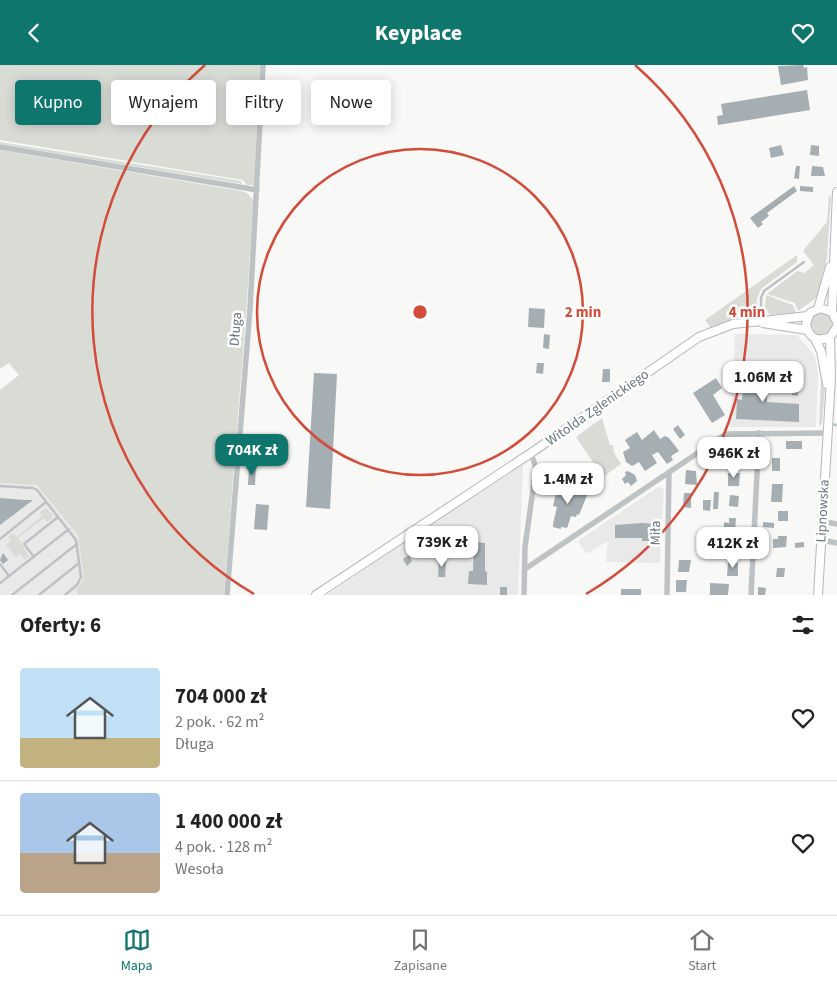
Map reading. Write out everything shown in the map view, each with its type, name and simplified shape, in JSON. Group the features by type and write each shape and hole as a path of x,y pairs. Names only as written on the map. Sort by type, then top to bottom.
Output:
{"main road":[{"path":"837,192 832,312 837,322"},
{"path":"834,248 825,290 818,309 808,316 806,324 807,330 815,339 823,340 830,337 837,327"},
{"path":"818,309 832,312"},
{"name":"Witolda Zglenickiego","path":"316,595 531,453 699,337 733,324 808,316"},
{"name":"Witolda Zglenickiego","path":"761,322 807,330"},
{"name":"Lipnowska","path":"828,396 831,377 830,337"},
{"name":"Lipnowska","path":"815,339 821,351 828,396 818,595"}],"street":[{"name":"Długa","path":"227,595 257,190 263,65"},
{"path":"0,147 257,190"},
{"path":"752,595 759,433"},
{"path":"525,569 726,434 827,433"},
{"path":"524,595 525,547 536,468 531,453"},
{"name":"Miła","path":"667,595 669,472"},
{"path":"821,521 837,524"},
{"path":"820,540 837,543"}],"lane":[{"path":"761,322 763,293 804,262"},
{"path":"828,424 837,425"},
{"path":"0,486 33,488 69,529 77,544 80,582 65,595"},
{"path":"0,539 46,502"},
{"path":"34,557 24,544 58,517"},
{"path":"0,583 69,529"},
{"path":"12,595 77,544"},
{"path":"39,595 79,563"},
{"path":"0,564 9,576"}],"shaded area":[{"path":"0,65 260,65 259,80 226,80 226,125 257,125 254,185 247,185 243,180 0,140"},
{"path":"0,142 241,181 242,184 0,144"},
{"path":"0,150 241,191 247,193 253,200 224,595 78,595 76,590 84,579 78,535 37,485 0,483 0,390 19,375 9,363 0,369"},
{"path":"829,195 831,197 827,258 818,295 798,311 795,303 767,294 797,271 804,273 814,265 803,251 827,222"},
{"path":"797,255 797,262 761,289 757,299 757,310 752,317 710,327 705,320"},
{"path":"766,295 793,305 796,313 770,315 765,308"},
{"path":"821,313 831,320 832,324 825,334 821,335 811,328 810,324 817,314"},
{"path":"735,334 797,335 815,356 818,374 816,427 730,427"},
{"path":"820,357 825,388 822,423 819,427 821,379 818,359"},
{"path":"602,418 610,445 613,445 614,453 621,464 603,477 576,437"},
{"path":"523,465 518,595 327,595 451,511"},
{"path":"0,481 38,483 82,540 89,595 0,595"},
{"path":"658,487 664,489 660,563 606,562 608,541 586,554 578,541"},
{"path":"46,508 52,514 52,518 47,522 44,518 18,538 29,556 25,560 20,554 16,557 6,545 11,541 8,537 13,533 17,537 42,516 40,512"}],"building":[{"path":"803,65 804,68 807,67 808,80 781,85 778,66"},
{"path":"807,90 810,110 718,125 717,116 723,115 721,104"},
{"path":"781,145 784,155 771,158 769,148"},
{"path":"811,145 819,146 819,156 810,155"},
{"path":"796,166 800,166 799,179 794,178"},
{"path":"812,166 823,167 825,176 811,176"},
{"path":"794,186 797,191 767,213 769,216 761,222 763,224 758,228 750,218"},
{"path":"800,186 813,187 813,192 800,191"},
{"path":"529,308 545,309 544,328 528,327"},
{"path":"544,334 550,335 549,349 543,348"},
{"path":"537,363 544,363 543,374 536,373"},
{"path":"603,369 610,369 610,382 602,382"},
{"path":"793,372 799,372 798,396 792,395"},
{"path":"314,373 337,374 330,509 306,507"},
{"path":"744,375 768,376 767,402 799,404 799,422 736,419 737,399 742,400"},
{"path":"716,378 722,388 713,395 725,415 712,423 693,393"},
{"path":"678,425 685,435 680,439 673,429"},
{"path":"654,430 660,439 665,436 669,438 679,451 671,456 673,460 667,464 658,452 652,455 657,463 645,471 639,462 632,466 626,462 623,452 630,448 625,440 637,432 642,440"},
{"path":"786,441 802,441 802,449 786,449"},
{"path":"772,458 780,458 780,471 772,471"},
{"path":"249,466 256,466 255,485 248,485"},
{"path":"686,470 696,471 697,485 685,484"},
{"path":"628,471 635,475 637,481 631,486 628,482 625,484 622,479 626,475 625,472"},
{"path":"728,473 740,473 739,486 728,486"},
{"path":"558,484 568,487 568,485 588,493 579,515 577,514 576,517 571,516 567,528 561,527 561,529 553,527 557,507 553,506"},
{"path":"772,484 783,484 782,502 771,502"},
{"path":"714,492 719,492 718,509 713,509"},
{"path":"684,493 691,493 691,508 683,507"},
{"path":"730,495 739,496 738,507 729,506"},
{"path":"0,498 26,500 33,500 0,525"},
{"path":"703,500 711,500 710,511 703,510"},
{"path":"256,504 269,505 267,530 254,529"},
{"path":"778,511 788,511 788,521 778,521"},
{"path":"729,518 736,518 735,533 724,532 724,522 729,523"},
{"path":"763,522 774,523 774,528 763,527"},
{"path":"656,524 656,541 642,541 642,538 615,538 615,525"},
{"path":"762,535 769,536 768,545 761,545"},
{"path":"778,536 787,536 786,547 773,548 773,539 778,539"},
{"path":"728,539 735,540 734,554 721,552 722,543 727,544"},
{"path":"474,542 485,543 487,585 468,584 469,571 473,571"},
{"path":"804,542 804,547 795,548 795,543"},
{"path":"3,553 8,560 3,564 0,560"},
{"path":"409,555 412,561 407,566 403,559"},
{"path":"439,559 446,559 445,577 438,577"},
{"path":"679,560 691,560 689,572 678,572"},
{"path":"728,562 738,563 738,576 727,576"},
{"path":"777,568 785,568 784,577 776,577"},
{"path":"676,580 687,580 686,592 676,592"},
{"path":"710,583 729,584 728,595 710,595"},
{"path":"500,587 507,587 507,595 500,595"},
{"path":"758,587 766,588 765,595 758,595"},
{"path":"621,589 641,589 641,595 621,595"}]}
